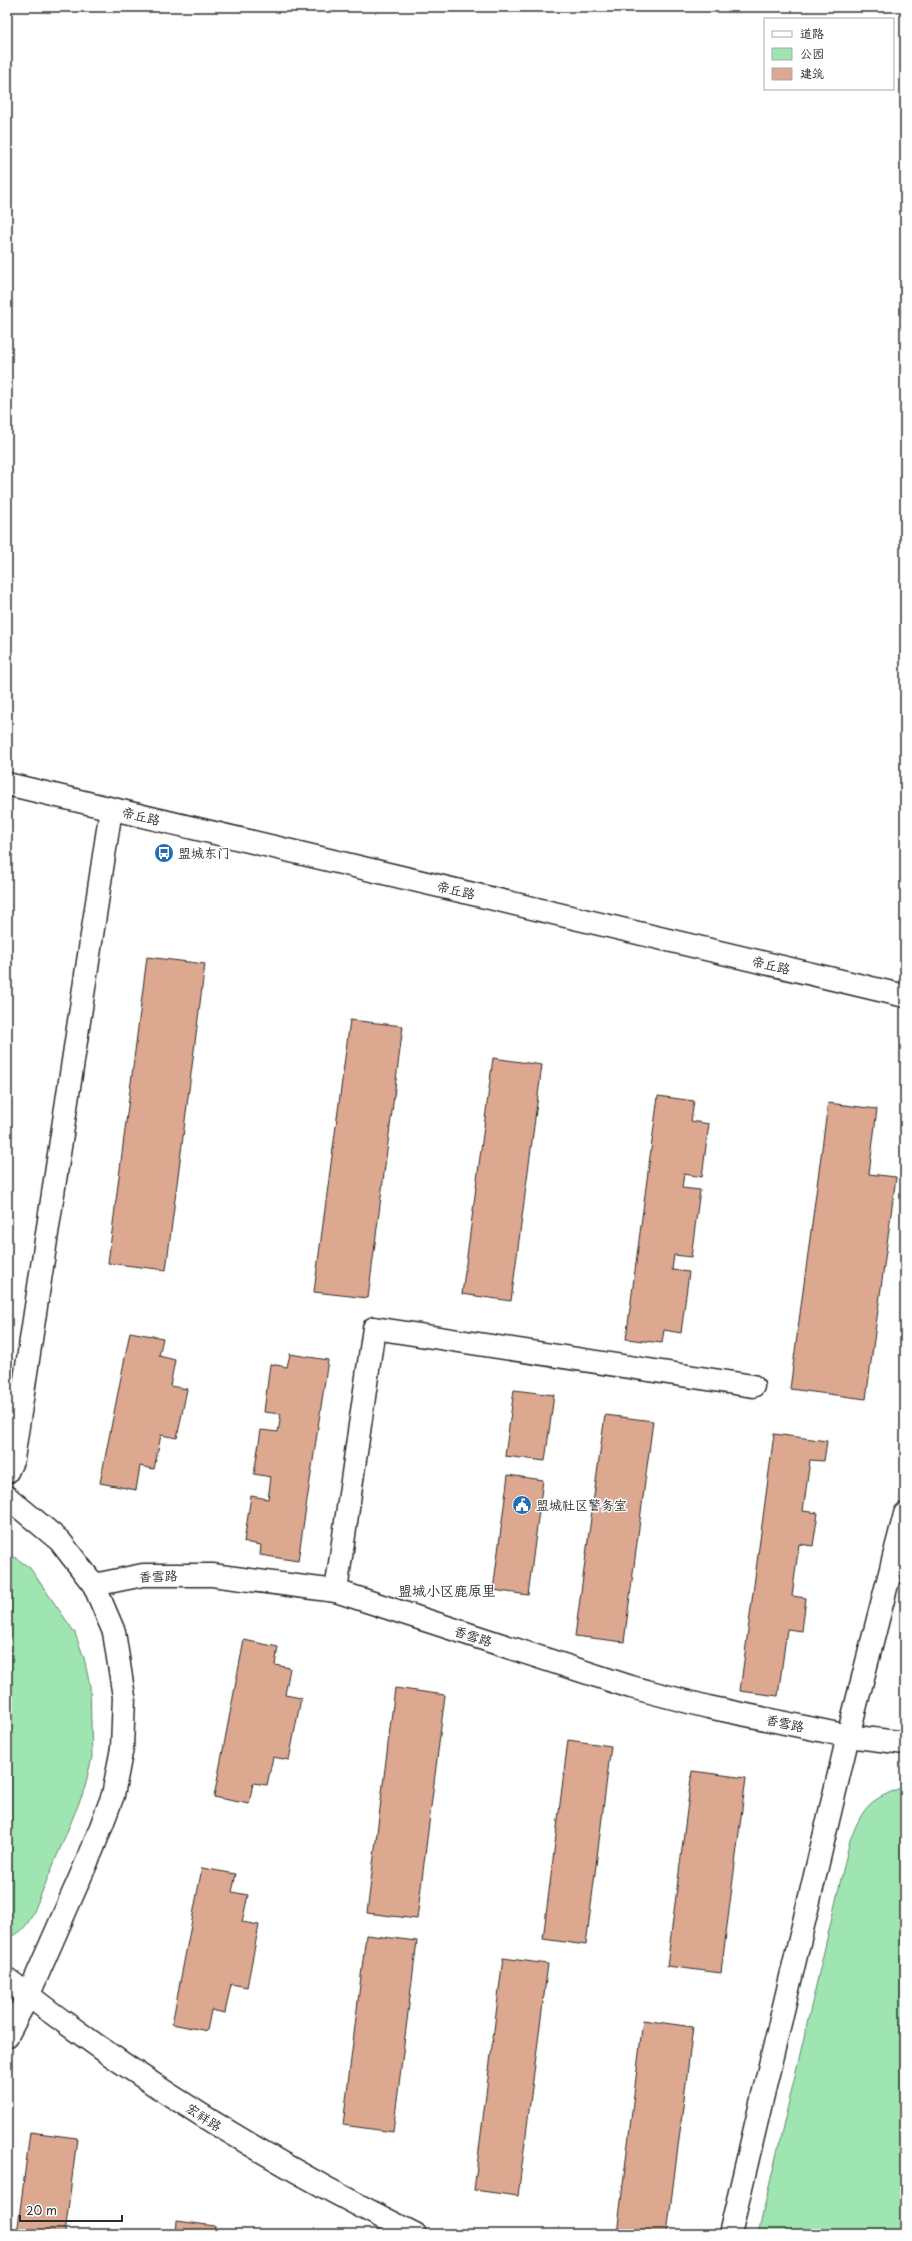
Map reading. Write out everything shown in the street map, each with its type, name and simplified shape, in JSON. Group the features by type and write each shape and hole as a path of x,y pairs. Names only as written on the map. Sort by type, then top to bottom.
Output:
{"street":[{"name":"帝丘路","path":"7,784 905,996"},
{"path":"7,1472 13,1459 111,809"},
{"path":"336,1591 374,1328 753,1386"},
{"path":"7,1497 60,1541 94,1585 114,1632 124,1697 122,1748 113,1795 93,1848 28,1996 7,2036"},
{"path":"730,2234 848,1736 905,1514"},
{"name":"香雪路","path":"94,1585 144,1575 212,1575 336,1591 631,1687 708,1707 848,1736 905,1743"},
{"name":"宏祥路","path":"7,1979 28,1996 138,2074 248,2146 415,2234"}],"green space":[{"path":"7,1555 16,1558 30,1568 75,1633 84,1658 90,1686 92,1757 84,1791 32,1916 25,1927 12,1936 7,1936"},
{"path":"905,1786 905,2234 758,2234 850,1840 860,1818 870,1805 883,1796"}],"building":[{"path":"147,957 205,964 166,1270 108,1263"},
{"path":"350,1020 403,1026 368,1298 314,1292"},
{"path":"493,1058 542,1065 511,1301 462,1294"},
{"path":"658,1096 694,1101 691,1121 709,1124 702,1177 684,1174 682,1188 700,1190 691,1257 674,1255 672,1270 689,1272 681,1333 664,1330 662,1343 626,1339"},
{"path":"828,1103 877,1109 869,1174 896,1177 866,1399 790,1389"},
{"path":"130,1332 163,1338 159,1356 175,1360 170,1386 187,1389 177,1438 161,1435 154,1469 140,1466 136,1490 100,1483"},
{"path":"290,1354 328,1360 298,1561 260,1555 261,1545 244,1542 251,1496 268,1499 271,1477 254,1474 261,1430 278,1432 281,1414 264,1412 270,1364 287,1367"},
{"path":"514,1390 554,1395 545,1461 505,1456"},
{"path":"605,1415 653,1421 624,1642 575,1636"},
{"path":"774,1434 827,1441 824,1461 810,1460 803,1511 818,1513 813,1546 799,1544 792,1596 806,1598 802,1631 787,1629 778,1696 740,1691"},
{"path":"508,1475 543,1480 528,1595 493,1590"},
{"path":"244,1640 278,1647 275,1665 290,1668 285,1695 301,1698 289,1760 273,1757 267,1785 253,1783 249,1804 214,1797"},
{"path":"395,1688 445,1695 417,1919 367,1913"},
{"path":"568,1740 611,1746 586,1945 543,1939"},
{"path":"692,1771 746,1778 721,1973 667,1966"},
{"path":"202,1868 236,1874 232,1892 248,1895 242,1922 259,1925 247,1987 231,1984 225,2013 211,2010 207,2031 172,2024"},
{"path":"366,1935 417,1941 393,2132 343,2125"},
{"path":"503,1958 548,1964 518,2196 474,2190"},
{"path":"643,2020 693,2027 667,2234 617,2234"},
{"path":"30,2132 77,2138 65,2234 17,2234"},
{"path":"177,2221 215,2226 214,2234 176,2234"}],"place":[{"name":"盟城东门","path":"164,853"},
{"name":"盟城社区警务室","path":"522,1505"}],"district":[{"name":"盟城小区鹿原里","path":"447,1591"}]}
